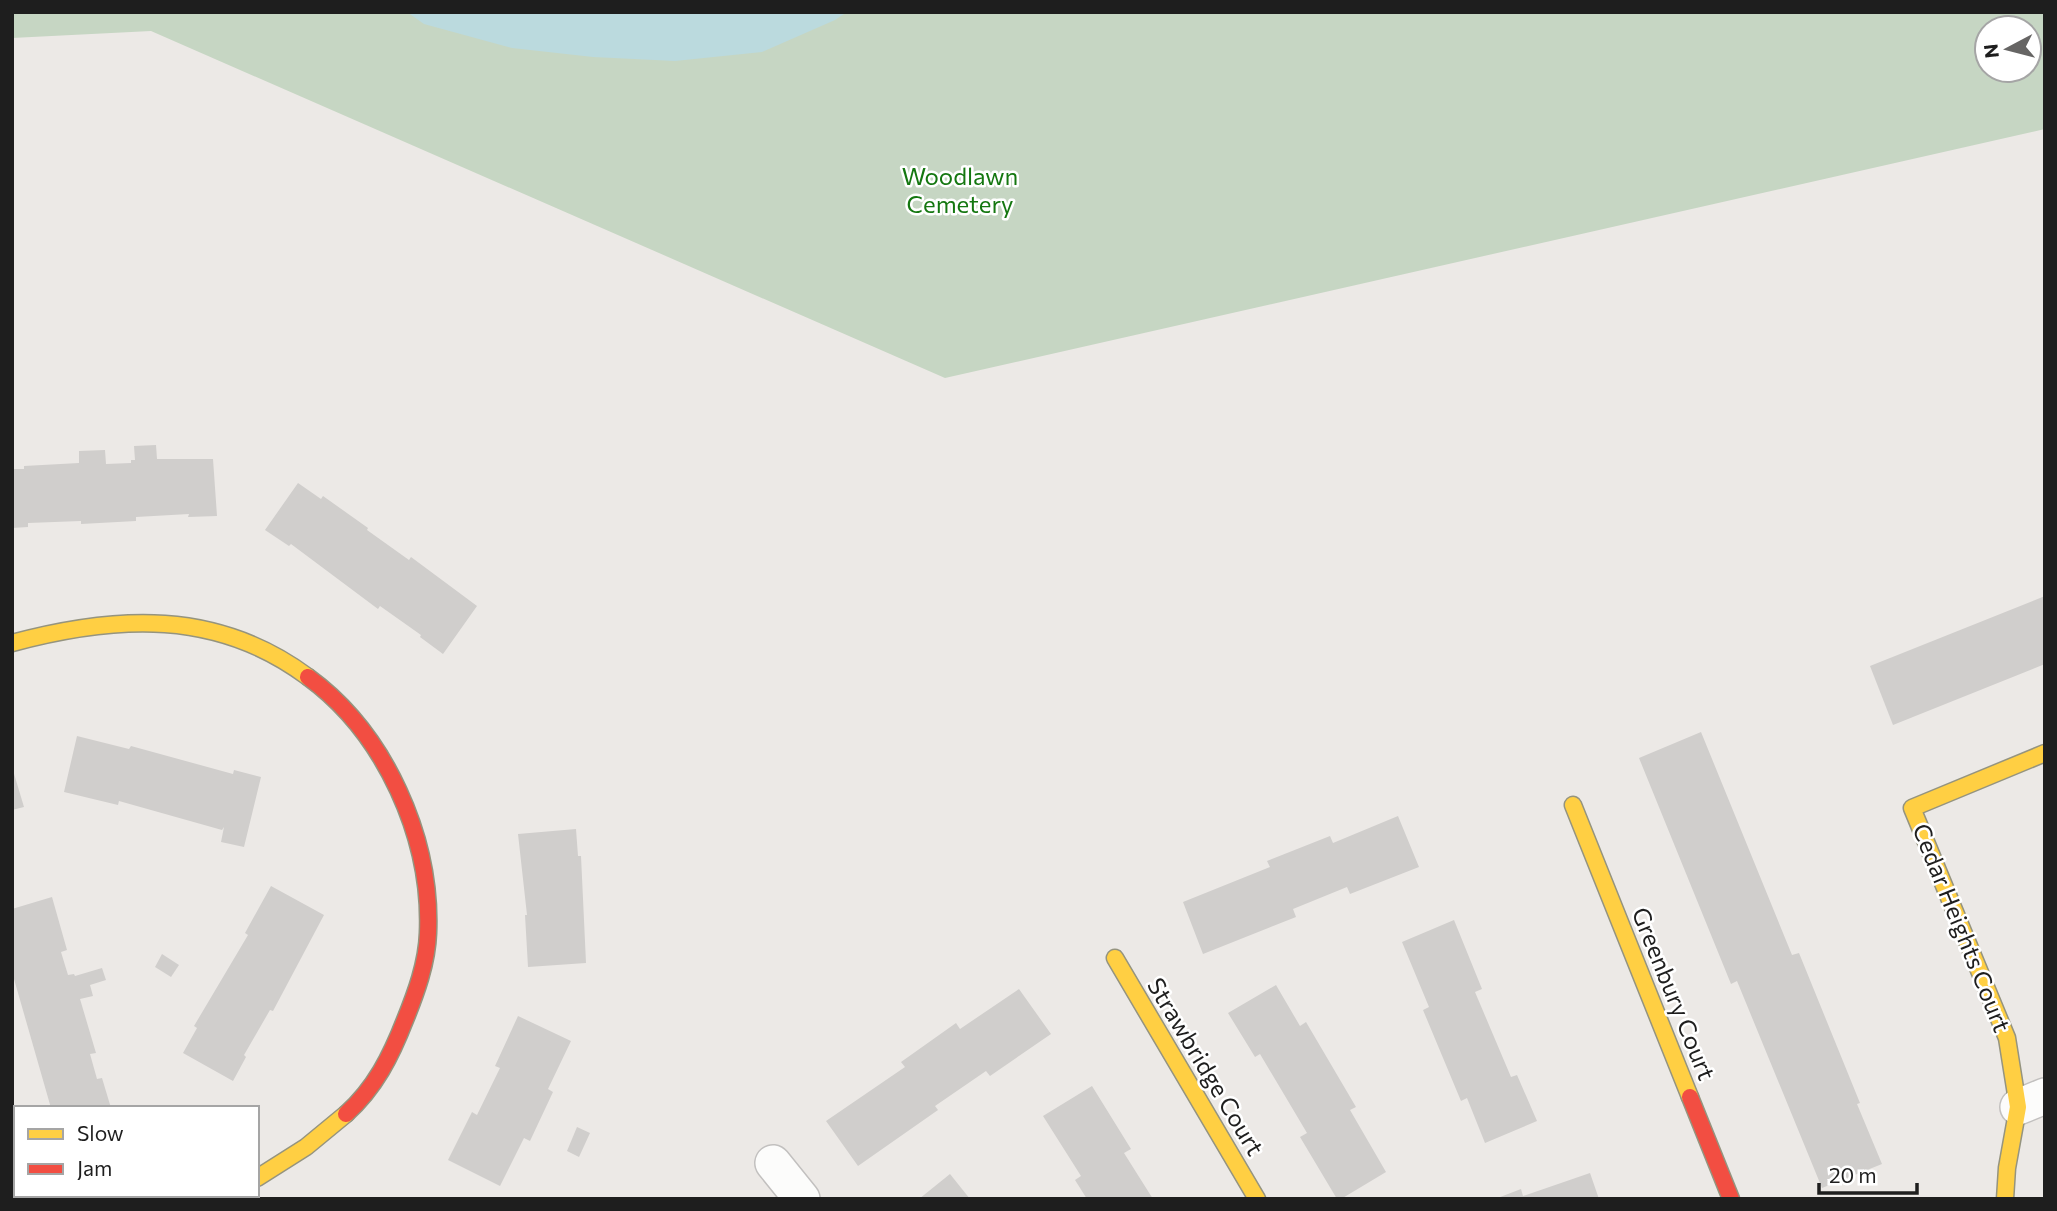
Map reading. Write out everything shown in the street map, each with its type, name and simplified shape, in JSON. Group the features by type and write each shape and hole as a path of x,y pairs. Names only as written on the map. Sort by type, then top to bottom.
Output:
{"street":[{"path":"12,643 89,625 143,620 196,627 246,643 313,680 350,715 386,767 411,823 425,879 428,934 416,991 397,1042 376,1081 343,1118 306,1148 259,1177"},
{"name":"Cedar Heights Court","path":"2005,1199 2007,1168 2031,1101 1912,808 2045,753"},
{"name":"Greenbury Court","path":"1573,805 1731,1199"},
{"name":"Strawbridge Court","path":"1115,958 1257,1199"},
{"path":"772,1163 802,1199"}],"green space":[{"name":"Woodlawn Cemetery","path":"12,12 2045,12 2045,129 945,378 151,31 12,38"}],"water":[{"path":"407,12 847,12 835,20 762,52 675,61 593,57 512,48 424,24"}],"building":[{"path":"156,445 157,459 213,459 217,516 188,517 189,514 136,517 136,521 28,523 28,527 12,528 12,469 79,463 79,451 105,450 106,464 131,463 131,460 135,460 134,446"},
{"path":"298,483 321,499 323,496 477,606 443,654 420,637 421,635 380,606 378,609 291,544 289,546 265,530"},
{"path":"2045,596 2045,664 1893,725 1870,666"},
{"path":"1701,732 1792,955 1799,953 1882,1164 1822,1188 1737,981 1731,984 1639,758"},
{"path":"77,736 129,749 131,746 233,774 234,770 261,777 244,847 221,842 224,827 222,830 119,801 118,805 64,792"},
{"path":"12,767 24,807 12,810"},
{"path":"1398,816 1419,867 1350,894 1347,887 1293,909 1296,917 1203,954 1183,902 1270,867 1267,861 1330,836 1333,843"},
{"path":"576,829 578,856 581,856 586,963 528,967 527,915 518,834"},
{"path":"271,886 324,915 273,1011 270,1010 244,1055 246,1057 233,1081 183,1053 197,1028 194,1026 248,935 245,933"},
{"path":"52,897 67,950 61,952 68,975 75,976 102,968 106,980 90,985 93,996 80,999 96,1053 90,1054 97,1079 102,1078 110,1106 50,1106 12,972 12,909"},
{"path":"1454,920 1482,989 1475,992 1511,1077 1517,1075 1537,1121 1485,1143 1467,1098 1461,1101 1423,1010 1429,1007 1402,942"},
{"path":"162,954 179,965 171,977 155,967"},
{"path":"1276,985 1300,1026 1306,1022 1356,1107 1350,1110 1386,1172 1341,1199 1337,1199 1300,1137 1307,1133 1260,1054 1255,1057 1228,1013"},
{"path":"1019,989 1051,1034 990,1076 986,1071 935,1106 938,1110 858,1166 826,1121 905,1067 901,1062 956,1023 960,1029"},
{"path":"518,1016 571,1041 548,1089 553,1092 530,1141 524,1138 500,1186 448,1160 472,1112 477,1115 500,1068 495,1066"},
{"path":"1092,1086 1131,1149 1124,1153 1153,1199 1087,1199 1075,1180 1081,1176 1043,1116"},
{"path":"577,1127 590,1133 579,1157 567,1151"},
{"path":"1590,1173 1599,1199 1495,1199 1521,1189 1523,1196"},
{"path":"950,1174 970,1199 919,1199"}],"traffic: slow":[{"path":"12,643 89,627 165,624 202,629 238,639 273,655 308,677"},
{"path":"2005,1199 2007,1168 2018,1107 2007,1038 1912,808 2045,753"},
{"path":"1573,805 1690,1097"},
{"path":"1115,958 1257,1199"},
{"path":"259,1177 306,1147 346,1114"}],"traffic: jam":[{"path":"308,677 335,700 360,727 381,758 412,825 422,861 427,897 427,944 413,999 381,1071 346,1114"},
{"path":"1690,1097 1731,1199"}]}
